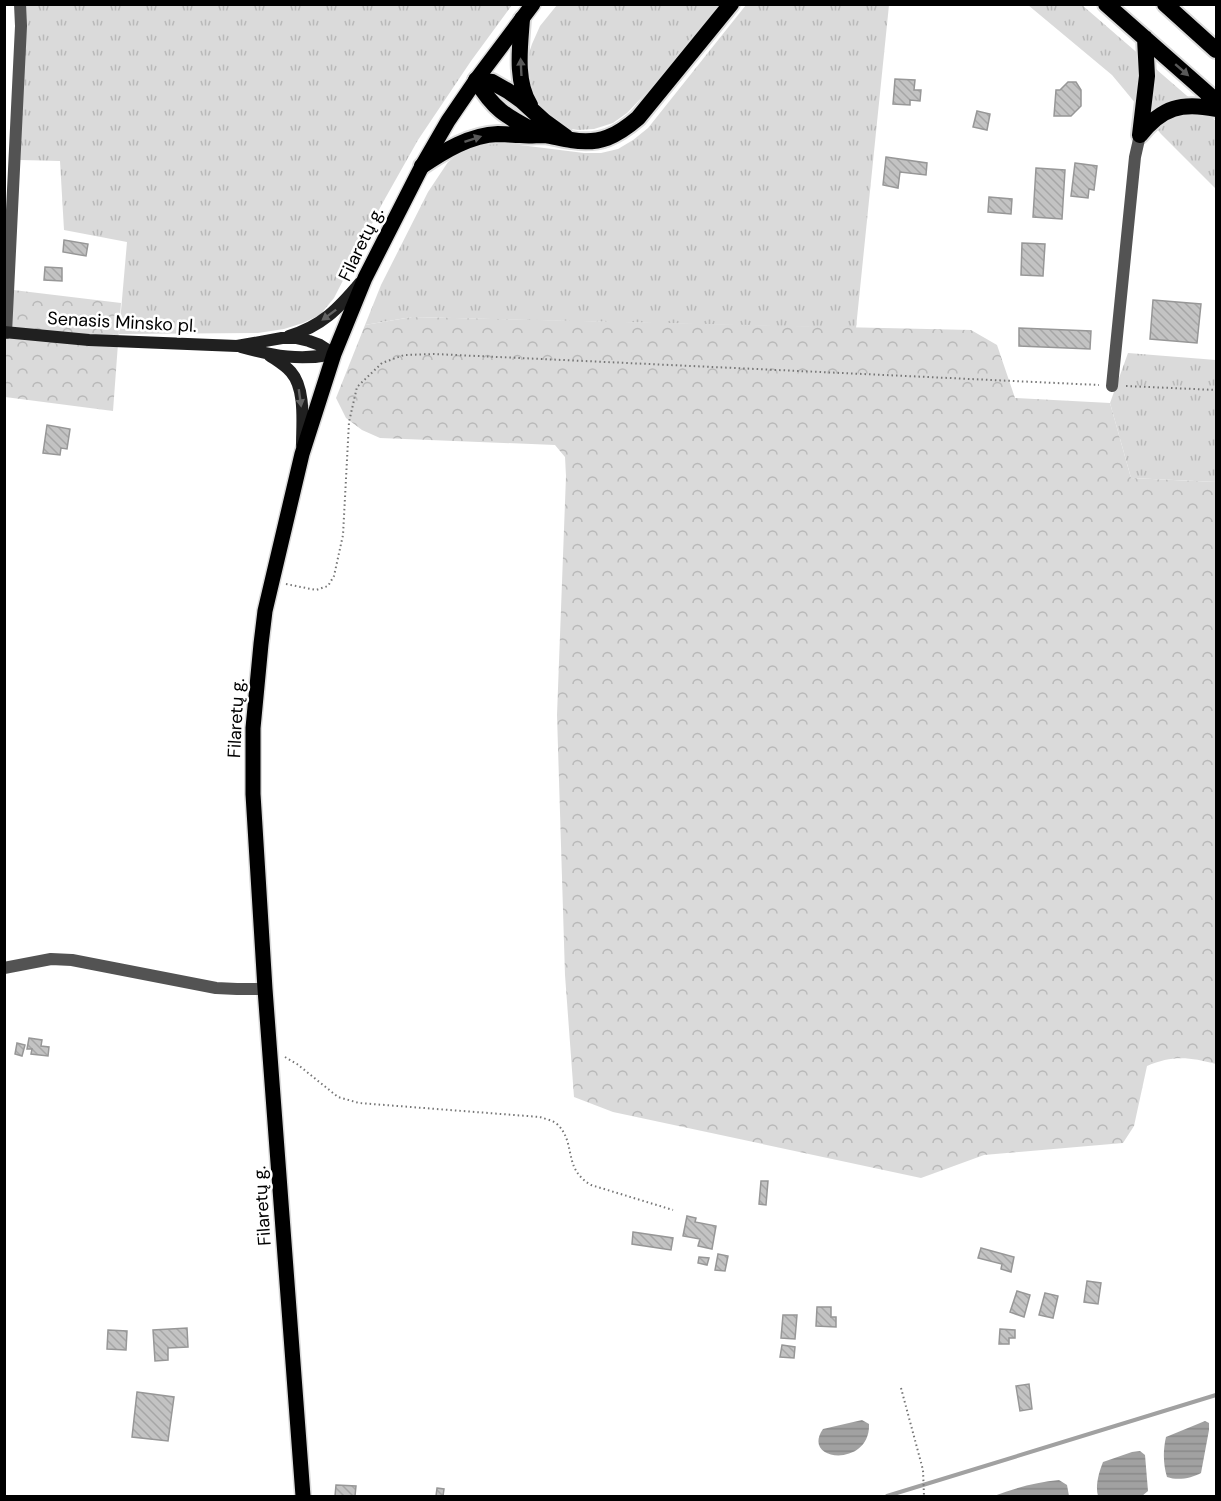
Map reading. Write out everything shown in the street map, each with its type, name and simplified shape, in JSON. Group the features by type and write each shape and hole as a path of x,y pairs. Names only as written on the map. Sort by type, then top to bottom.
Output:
{"highway":[{"path":"422,166 444,151 482,136 543,135 585,142 613,136 638,118 731,4"},
{"path":"1106,4 1216,101"},
{"path":"1165,4 1216,50"},
{"path":"522,19 520,45 522,90 534,111"},
{"path":"1140,135 1147,76 1145,38"},
{"path":"476,80 492,82 515,96 544,121 572,140"},
{"path":"476,80 494,106 509,118 543,135"},
{"path":"1140,135 1161,114 1172,109 1186,106 1216,109"}],"main road":[{"name":"Filaretų g.","path":"303,1497 265,989 254,794 253,728 261,644 271,582 302,454 334,354 365,278 422,166 448,121 533,4"},
{"path":"282,338 310,328 329,316 365,278"},
{"name":"Senasis Minsko pl.","path":"5,332 89,340 237,346 282,338 309,341 334,354"},
{"name":"Senasis Minsko pl.","path":"237,346 269,355 301,358 334,354"},
{"path":"269,355 292,373 298,388 301,406 302,454"}],"street":[{"path":"5,332 21,26 20,4"},
{"path":"1112,386 1135,157 1140,135"},
{"path":"4,968 51,958 216,988 265,989"}],"path":[{"path":"271,582 316,590 328,586 334,576 343,535 349,422 357,387 382,363 404,355 434,354 1216,390"},
{"path":"270,1053 288,1058 338,1097 359,1103 540,1117 555,1122 566,1134 573,1164 581,1179 591,1185 673,1210"},
{"path":"901,1388 923,1470 924,1497"}],"green space":[{"path":"25,5 512,5 418,140 334,298 320,315 284,329 258,333 119,334 127,242 64,230 60,161 20,160"},
{"path":"557,5 719,5 649,90 627,113 613,123 594,129 578,130 565,128 552,121 532,98 528,86 527,59 532,44 540,26"},
{"path":"746,5 889,5 856,328 412,317 365,325 381,285 428,192 448,162 462,151 485,143 505,143 584,153 601,153 618,149 648,128"},
{"path":"1028,5 1082,5 1216,121 1216,189 1161,134 1112,75"},
{"path":"5,289 121,303 113,411 5,397"},
{"path":"412,317 971,330 997,345 1015,398 1110,403 1131,478 1216,482 1216,1064 1181,1058 1156,1062 1147,1066 1134,1126 1123,1143 984,1155 921,1178 613,1112 574,1097 565,975 557,715 565,457 555,445 380,438 362,430 346,418 336,398 365,325"},
{"path":"1128,353 1216,360 1216,482 1131,478 1110,403"}],"shaded area":[{"path":"862,1420 869,1424 867,1438 859,1448 849,1454 838,1455 828,1454 821,1448 818,1440 823,1429"},
{"path":"1205,1421 1209,1423 1209,1430 1201,1473 1185,1478 1167,1477 1164,1457 1166,1437"},
{"path":"1140,1451 1145,1455 1148,1491 1142,1496 1098,1496 1097,1483 1103,1462"},
{"path":"1059,1480 1067,1485 1069,1496 994,1496 1026,1486"}],"building":[{"path":"895,79 915,80 914,90 921,90 920,101 910,100 910,105 893,104"},
{"path":"1068,82 1076,82 1081,90 1081,106 1071,116 1054,116 1056,90 1060,90"},
{"path":"977,111 990,114 987,130 973,127"},
{"path":"886,157 927,163 926,175 900,172 898,188 883,185"},
{"path":"1075,163 1097,166 1094,190 1089,189 1088,198 1071,196"},
{"path":"1036,168 1065,170 1062,219 1033,217"},
{"path":"989,197 1012,199 1011,214 988,212"},
{"path":"64,240 88,244 86,256 63,252"},
{"path":"1022,243 1045,244 1043,276 1021,275"},
{"path":"45,267 62,268 62,281 44,280"},
{"path":"1153,300 1201,304 1197,343 1150,339"},
{"path":"1019,328 1091,331 1090,349 1019,346"},
{"path":"47,425 70,429 67,449 61,448 60,455 43,453"},
{"path":"29,1038 42,1040 41,1046 49,1047 48,1056 31,1054 32,1049 27,1049"},
{"path":"17,1043 25,1045 22,1056 15,1054"},
{"path":"761,1181 768,1181 766,1205 759,1204"},
{"path":"687,1216 696,1218 695,1222 716,1226 712,1249 698,1246 700,1239 683,1236"},
{"path":"633,1232 673,1238 671,1250 632,1244"},
{"path":"981,1248 1014,1257 1011,1272 1001,1269 1002,1264 978,1258"},
{"path":"718,1254 728,1256 725,1271 715,1270"},
{"path":"699,1257 709,1258 707,1265 698,1263"},
{"path":"1087,1281 1101,1283 1098,1304 1084,1302"},
{"path":"1017,1291 1030,1295 1024,1317 1010,1312"},
{"path":"1045,1293 1058,1296 1053,1318 1039,1315"},
{"path":"817,1307 831,1307 831,1317 836,1317 836,1327 816,1326"},
{"path":"783,1315 797,1315 795,1339 781,1338"},
{"path":"187,1328 188,1347 168,1348 168,1360 155,1361 153,1330"},
{"path":"1000,1329 1015,1330 1015,1338 1009,1338 1009,1344 999,1344"},
{"path":"108,1330 127,1331 126,1350 107,1349"},
{"path":"782,1345 795,1347 794,1358 780,1357"},
{"path":"1029,1384 1032,1409 1020,1411 1016,1386"},
{"path":"137,1392 174,1397 168,1441 132,1437"},
{"path":"336,1485 356,1486 355,1496 335,1496"},
{"path":"437,1488 444,1489 443,1496 436,1496"}],"waterway":[{"path":"887,1496 1216,1395"}]}
